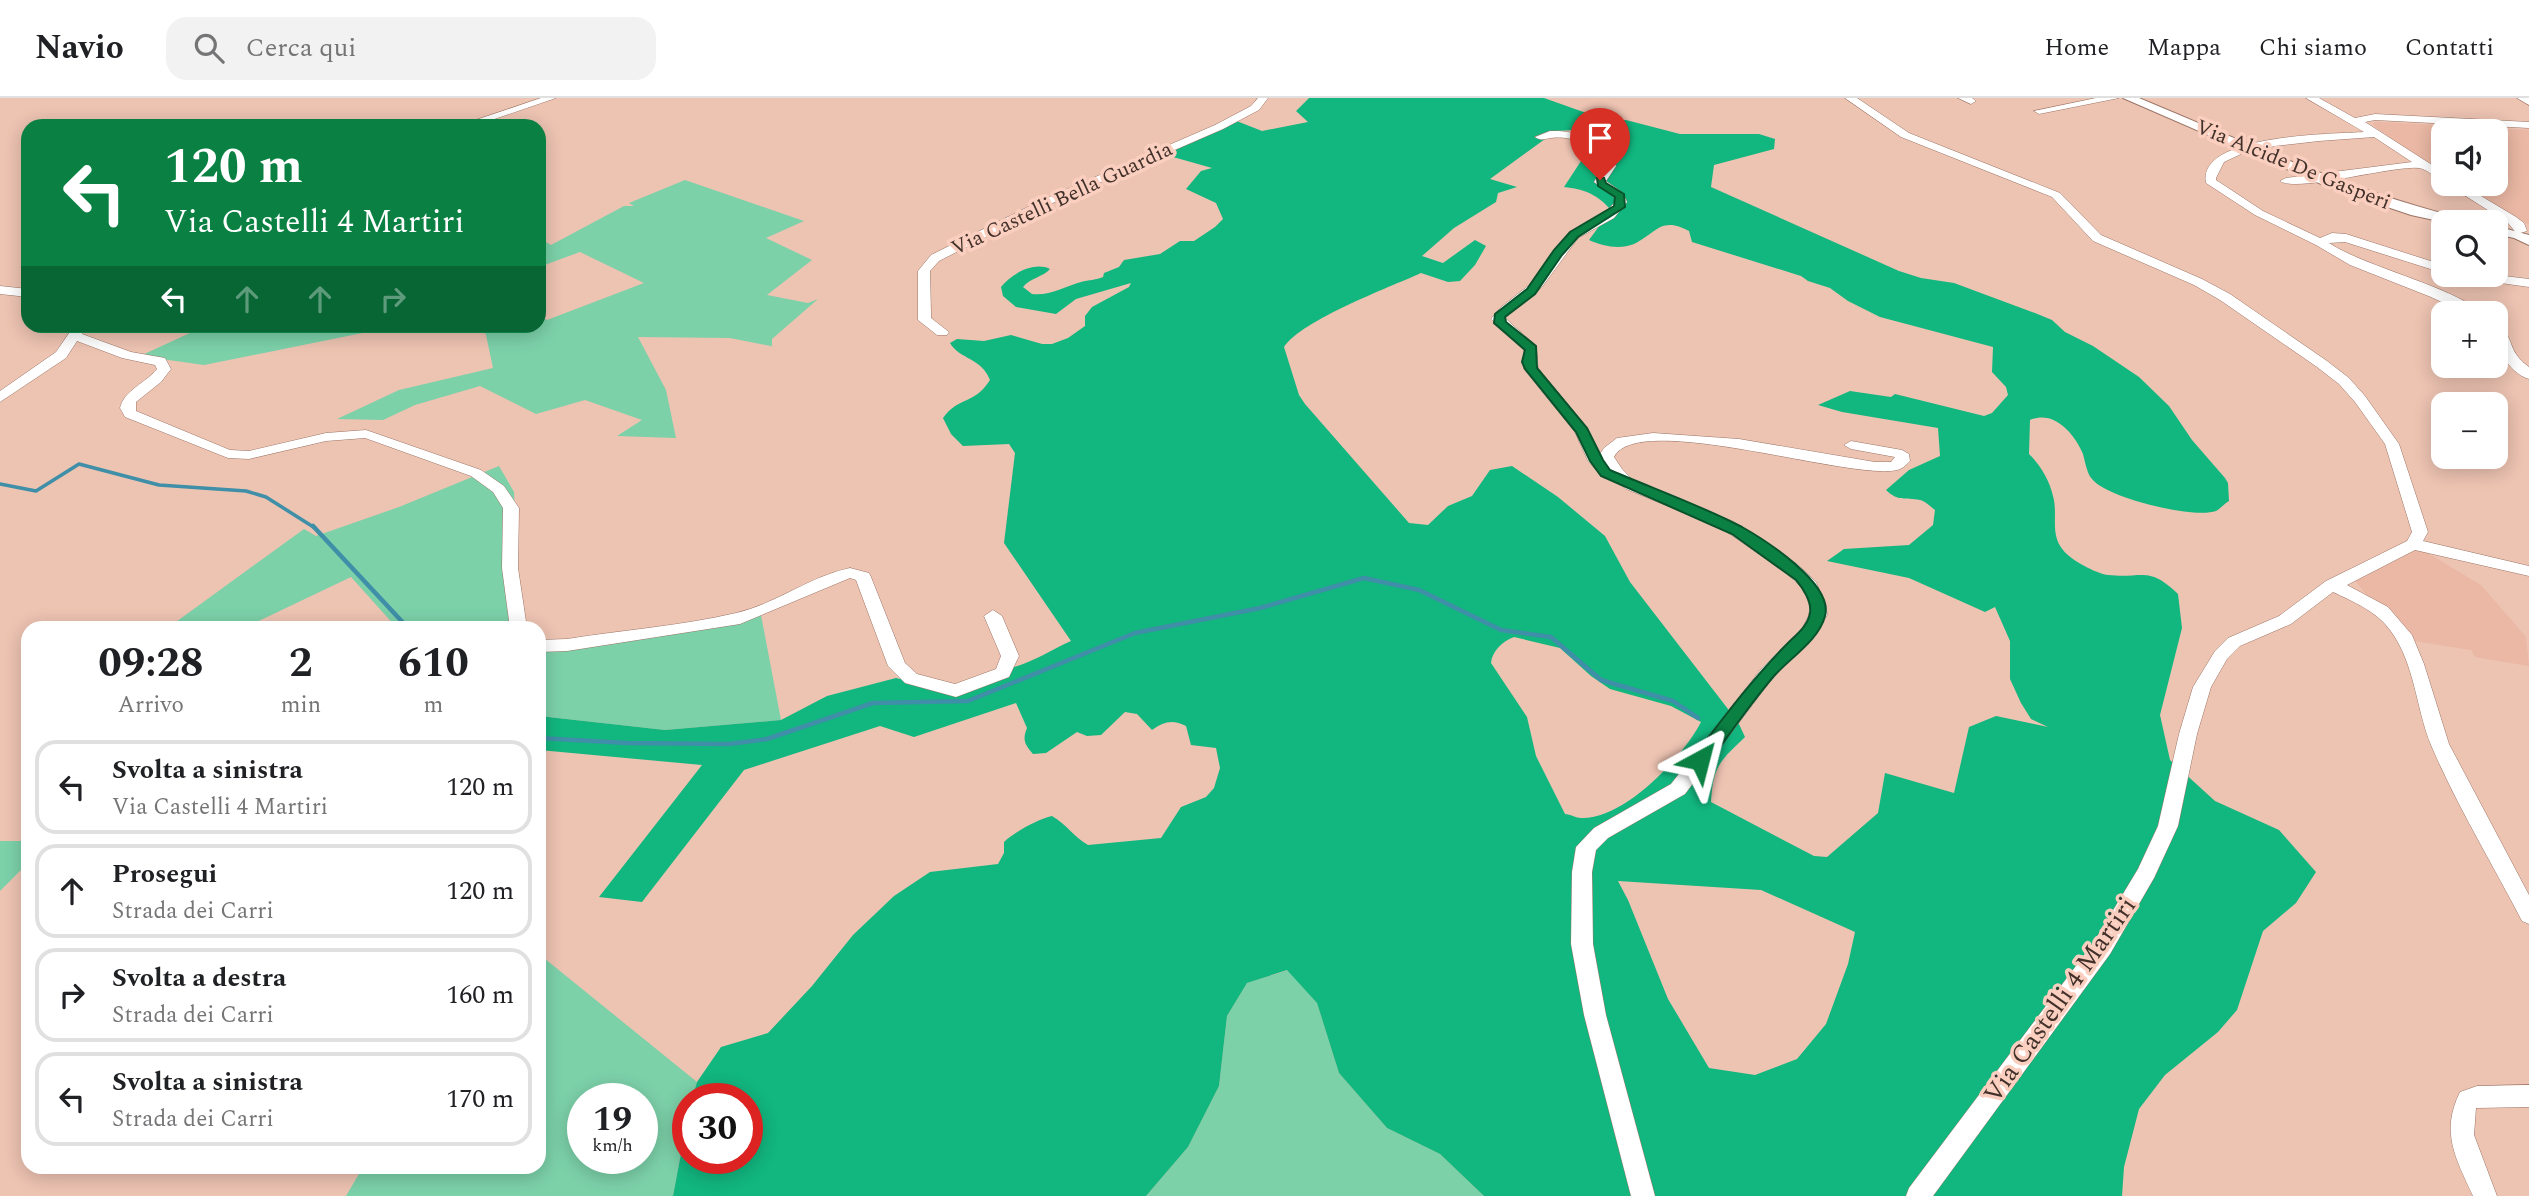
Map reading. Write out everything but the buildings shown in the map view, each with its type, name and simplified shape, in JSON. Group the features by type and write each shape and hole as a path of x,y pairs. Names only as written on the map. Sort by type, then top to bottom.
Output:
{"street":[{"path":"485,119 551,98"},
{"name":"Via Castelli Bella Guardia","path":"942,332 925,320 923,307 926,295 924,271 935,258 1044,203 1241,116 1255,108 1263,98"},
{"path":"1850,98 1905,135 2056,195 2097,238 2198,282 2225,297 2333,373 2360,399 2392,444 2417,518 2420,533 2413,544 2529,571"},
{"path":"2039,111 2114,98"},
{"name":"Via Alcide De Gasperi","path":"2129,98 2319,178 2378,200 2431,214"},
{"path":"2311,98 2330,109 2362,121 2529,125"},
{"path":"2522,98 2529,102"},
{"path":"2362,121 2376,134 2431,169"},
{"path":"1540,137 1568,134 1600,153 1610,166 1600,182 1619,195 1622,202 1616,211 1574,234 1531,291 1503,312 1498,319 1531,349 1531,369 1582,431 1602,469 1651,495 1738,531 1801,576 1810,586 1818,606 1818,615 1810,630 1768,672 1678,789 1601,833 1586,847 1582,872 1583,944 1595,1015 1643,1196"},
{"path":"2376,134 2249,149 2221,159 2210,181 2259,213 2360,263 2431,290 2452,301"},
{"path":"2286,181 2423,164"},
{"path":"2473,196 2512,220 2520,226 2524,234"},
{"path":"2320,242 2332,237 2346,238 2431,265"},
{"path":"2508,280 2529,283"},
{"path":"0,289 21,292"},
{"path":"0,398 49,366 68,347 75,333"},
{"path":"82,333 111,352 160,361 163,369 159,376 129,400 127,408 130,414 222,453 249,455 326,437 366,434 428,454 484,478 499,489 510,508 510,568 519,621"},
{"path":"2508,351 2510,357 2529,375"},
{"path":"1622,480 1610,465 1607,457 1609,451 1622,441 1640,437 1739,443 1875,467 1895,466 1902,461 1902,453 1851,445"},
{"name":"Via Castelli 4 Martiri","path":"1918,1196 2102,948 2147,872 2168,826 2188,734 2208,674 2234,642 2284,620 2332,585 2413,544"},
{"path":"546,646 567,645 740,618 775,605 828,579 850,573 863,577 897,666 911,679 956,691 1003,673 1010,656 993,616"},
{"path":"2332,585 2363,601 2397,625 2414,663 2440,746 2529,915"},
{"path":"2485,1196 2467,1151 2460,1122 2462,1111 2468,1100 2477,1097 2529,1096"}],"shaded area":[{"path":"2373,123 2431,125 2431,165 2375,127"},
{"path":"2508,129 2529,130 2529,225 2481,196 2508,196"},
{"path":"2409,542 2481,585 2526,637 2529,666 2475,657 2471,650 2401,639 2354,579"}],"green space":[{"path":"1309,98 1544,98 1606,120 1626,120 1680,134 1759,134 1775,139 1774,149 1714,165 1711,187 1899,271 1921,278 1954,283 2052,320 2065,332 2093,346 2139,377 2169,406 2192,440 2228,483 2229,501 2216,511 2189,512 2151,505 2101,486 2087,471 2083,454 2069,431 2047,418 2030,420 2029,454 2037,462 2052,490 2056,535 2062,549 2069,556 2099,573 2152,576 2178,594 2182,628 2160,715 2170,760 2215,801 2279,830 2316,872 2296,903 2263,931 2237,1010 2218,1032 2165,1075 2139,1109 2124,1167 2122,1196 1484,1196 1440,1154 1387,1128 1339,1073 1317,1003 1287,970 1247,983 1227,1016 1219,1086 1188,1147 1146,1196 673,1196 677,1174 763,1174 763,1083 697,1082 721,1047 768,1033 812,986 853,935 894,896 930,872 998,864 1004,853 1004,842 1027,826 1052,816 1088,845 1161,838 1181,807 1206,797 1214,788 1220,768 1216,748 1191,745 1186,726 1181,724 1168,722 1152,730 1137,714 1125,712 1101,735 1087,736 1077,732 1046,753 1033,754 1025,742 1027,728 1016,703 914,737 880,726 744,770 642,902 599,897 702,765 546,751 546,717 665,730 781,720 827,696 896,678 944,689 968,689 1012,660 1014,667 1071,641 1004,543 1015,453 1009,444 963,446 951,434 943,418 955,406 978,393 990,380 981,367 959,353 950,343 957,339 984,341 1011,335 1042,344 1052,344 1068,338 1085,326 1085,316 1092,307 1129,287 1131,283 1076,299 1056,314 1016,307 1003,296 1001,287 1023,270 1044,267 1050,269 1023,287 1032,294 1051,292 1103,277 1104,273 1119,267 1124,260 1160,254 1180,241 1194,241 1223,219 1216,203 1186,189 1201,171 1212,168 1159,153 1229,118 1262,131 1308,122 1296,111","holes":["1556,131 1582,131 1604,142 1603,151 1581,161 1564,187 1590,193 1611,210 1589,240 1623,247 1642,240 1659,228 1671,225 1679,227 1689,231 1692,242 1801,276 1830,288 1848,301 1880,317 1993,347 1992,372 2006,387 2008,395 1992,413 1984,416 1895,394 1891,397 1850,391 1818,405 1842,412 1938,428 1940,456 1909,470 1886,490 1898,498 1920,500 1928,504 1935,510 1933,525 1909,545 1844,549 1827,561 1909,578 1985,612 1995,607 2010,641 2010,679 2031,719 2048,727 1996,716 1969,727 1954,793 1885,773 1878,813 1827,857 1814,856 1711,802 1719,765 1745,737 1738,722 1630,582 1605,536 1558,497 1512,466 1490,470 1472,496 1448,506 1428,525 1409,523 1305,404 1299,395 1284,347 1308,326 1421,273 1448,282 1460,281 1475,265 1486,246 1475,240 1443,263 1422,256 1454,228 1496,202 1498,193 1517,187 1490,179","1514,637 1560,648 1610,689 1671,706 1701,722 1681,752 1650,784 1633,798 1598,816 1581,818 1565,814 1536,756 1527,717 1491,663 1502,644","1618,881 1761,890 1855,932 1848,964 1826,1024 1797,1059 1755,1075 1709,1068 1668,999"]},
{"path":"685,180 804,221 766,238 812,260 767,295 808,303 818,299 772,339 772,346 776,347 730,338 638,337 666,390 676,438 617,436 642,420 585,400 536,414 480,386 415,405 383,420 337,419 399,390 493,368 485,333 546,333 546,319 644,283 580,252 546,264 546,242 551,245 624,206 634,206 629,203"},
{"path":"190,333 362,333 204,365 140,356"},
{"path":"499,466 514,492 520,621 391,621 351,577 259,621 177,621 304,529 316,536 399,507"},
{"path":"761,615 781,720 665,730 546,717 546,648"},
{"path":"0,841 21,841 21,870 0,891"},
{"path":"546,960 697,1082 672,1083 672,1174 677,1174 673,1196 346,1196 359,1174 546,1174"},
{"path":"1288,970 1317,1003 1339,1073 1387,1128 1440,1154 1484,1196 1146,1196 1188,1147 1219,1086 1227,1016 1247,983"}],"waterway":[{"path":"0,484 36,491 79,464 159,485 246,491 266,497 315,528"},
{"path":"315,528 401,621"},
{"path":"546,738 627,743 729,744 767,739 873,703 968,701 1135,633 1260,608 1364,578 1419,590 1501,630 1551,637 1601,680 1673,701 1698,718"}],"route":[{"path":"1600,180 1601,184 1620,196 1622,202 1619,207 1574,234 1550,262 1539,283 1499,316 1500,323 1529,346 1531,369 1582,431 1596,461 1605,473 1738,531 1801,576 1810,586 1818,606 1818,615 1810,630 1768,672 1700,760"}]}
